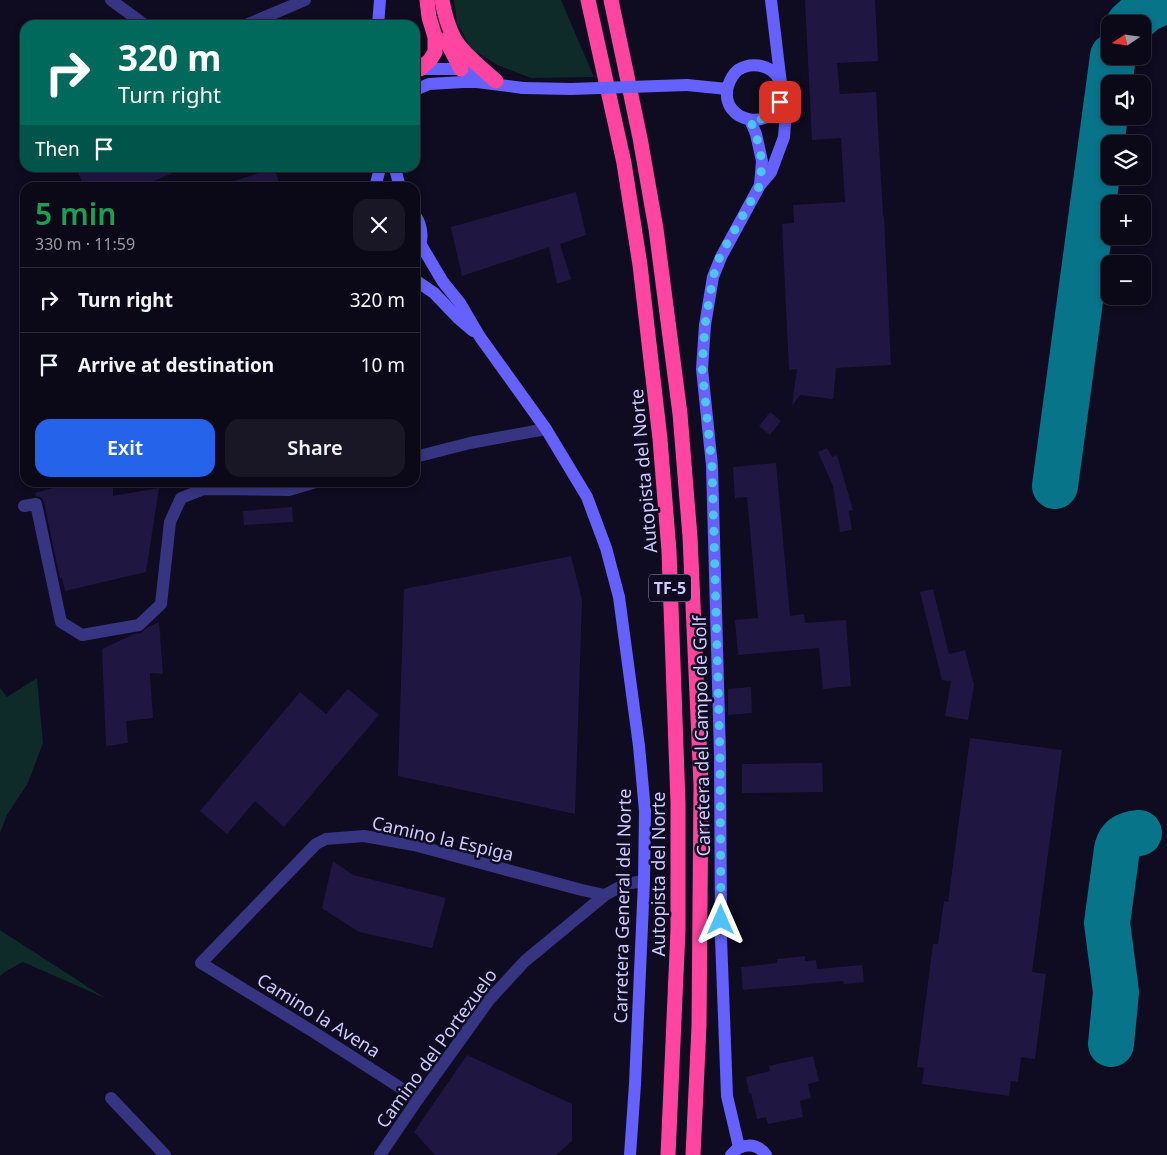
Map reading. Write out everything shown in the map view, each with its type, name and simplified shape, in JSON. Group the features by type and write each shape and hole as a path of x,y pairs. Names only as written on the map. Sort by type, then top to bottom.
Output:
{"highway":[{"path":"420,67 430,60 435,52 435,37 427,0"},
{"path":"435,0 442,33 461,69"},
{"path":"442,0 454,38 462,50 503,84"},
{"path":"579,0 595,27"},
{"name":"Autopista del Norte","path":"588,0 624,163 640,265 660,439 669,551 678,803 678,930 668,1155"},
{"name":"TF-5","path":"611,0 640,138 656,229 680,414 690,536 701,785 700,1026 693,1155"}],"main road":[{"path":"378,20 380,0"},
{"name":"Carretera del Campo de Golf","path":"735,1151 727,1096 721,938 720,755 712,466 702,368 705,325 713,277 720,256 760,185 771,172 784,137 785,124 782,90 771,0"},
{"path":"754,65 764,67 774,73 782,90 782,97 778,108 764,119 750,120 742,118 731,108 727,96 730,80 735,73 744,67 754,65"},
{"path":"420,69 461,69 503,84"},
{"path":"461,69 477,82"},
{"path":"420,88 429,84 477,82 523,88 571,89 686,85 727,89"},
{"name":"Carretera del Campo de Golf","path":"750,120 756,134 762,161 760,185"},
{"path":"420,225 422,237 420,244"},
{"name":"Carretera General del Norte","path":"420,253 460,304 480,337 546,429 587,498 606,548 618,597 639,746 645,811 644,881 630,1155"},
{"name":"Carretera General del Norte","path":"420,283 434,293 459,319 480,337"},
{"path":"735,1151 750,1145 760,1148 766,1155"}],"street":[{"path":"111,0 138,20"},
{"path":"258,20 305,0"},
{"path":"420,456 470,442 546,429"},
{"path":"24,506 36,504 61,622 82,635 139,625 161,604 170,522 181,498 204,489 289,490 299,487"},
{"name":"Camino la Espiga","path":"201,963 316,844 326,839 364,836 414,845 606,896"},
{"name":"Camino del Portezuelo","path":"380,1155 489,1000 525,961 606,896 625,884 644,881"},
{"name":"Camino la Avena","path":"201,963 418,1099"},
{"path":"111,1098 165,1155"}],"green space":[{"path":"454,0 561,0 594,77 531,78 497,65 471,48 457,23"},
{"path":"37,678 43,743 28,783 7,815 0,833 0,688 7,697"},
{"path":"0,930 105,998 23,962 0,976"}],"building":[{"path":"805,0 875,0 878,61 837,63 840,94 876,92 891,365 836,368 833,399 800,395 792,406 797,369 789,370 782,224 794,223 793,205 845,202 841,138 812,140"},
{"path":"78,172 175,172 151,182 82,182"},
{"path":"262,172 275,172 279,182 231,182"},
{"path":"576,192 586,235 560,244 571,279 557,284 549,247 462,276 451,227"},
{"path":"770,412 781,421 770,435 759,426"},
{"path":"827,448 832,457 837,455 853,510 849,511 852,530 840,532 833,486 818,452"},
{"path":"776,463 790,616 804,614 805,623 846,620 851,686 823,689 819,648 738,655 735,620 758,618 747,497 735,498 733,467"},
{"path":"56,487 113,487 113,496 159,488 146,572 65,591 62,578 60,578 44,502 35,493"},
{"path":"292,507 293,522 244,525 243,511"},
{"path":"571,556 582,600 575,814 398,776 404,589"},
{"path":"933,589 949,654 965,650 974,685 968,720 945,716 951,681 942,680 920,592"},
{"path":"159,622 163,674 150,673 153,718 126,721 128,743 106,746 102,649 134,634 141,633"},
{"path":"751,687 752,713 728,715 728,689"},
{"path":"348,689 379,715 284,827 255,801 227,834 200,811 300,692 326,714"},
{"path":"970,738 1062,750 1032,972 1046,974 1035,1059 1021,1057 1018,1082 1011,1081 1009,1096 922,1084 924,1068 917,1067 933,944 938,944 944,901 948,902"},
{"path":"822,763 823,792 742,793 742,764"},
{"path":"333,861 353,875 446,898 432,948 359,932 322,908"},
{"path":"805,956 805,961 816,960 817,969 862,965 864,982 844,984 843,981 743,990 741,967 777,963 777,959"},
{"path":"467,1055 572,1104 572,1141 556,1155 435,1155 414,1132"},
{"path":"813,1056 819,1081 808,1084 811,1098 800,1101 803,1117 768,1124 766,1117 757,1119 746,1077 770,1071 769,1066"}],"taxiway":[{"path":"1139,15 1146,9 1167,0"},
{"path":"1055,486 1112,65"},
{"path":"1111,1044 1116,992 1107,923 1118,845 1125,837 1139,833"}],"route":[{"path":"721,920 720,755 712,466 702,368 705,325 713,277 720,256 760,185 762,161 756,134 750,120 764,119 770,116 778,108 780,102"}]}
